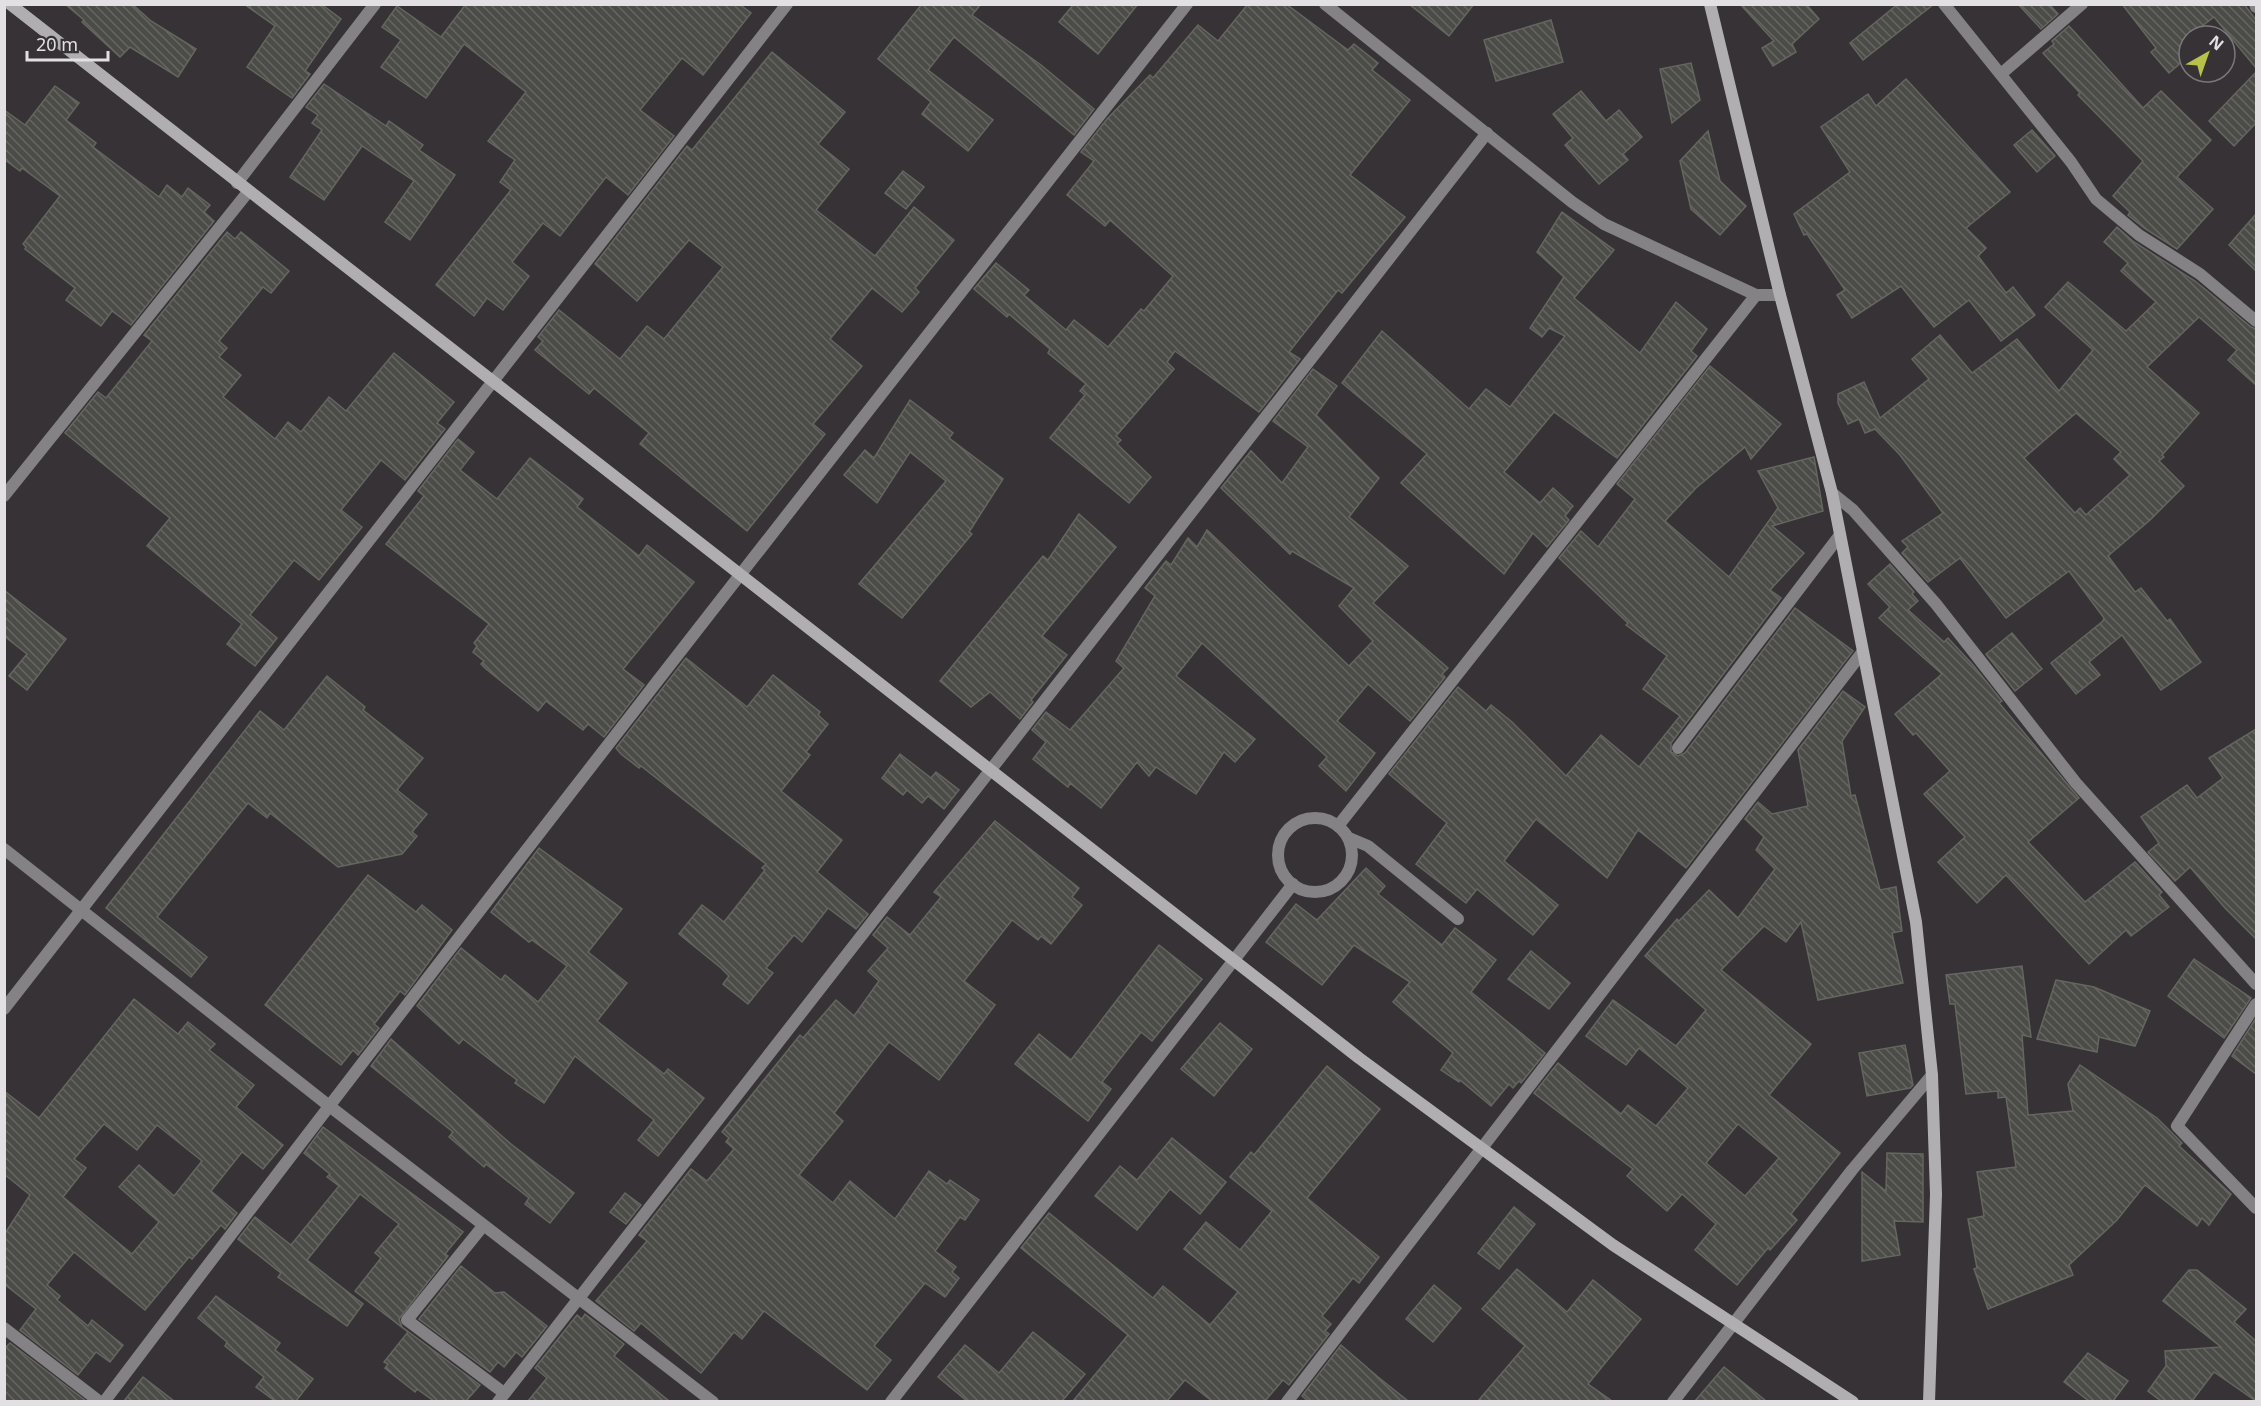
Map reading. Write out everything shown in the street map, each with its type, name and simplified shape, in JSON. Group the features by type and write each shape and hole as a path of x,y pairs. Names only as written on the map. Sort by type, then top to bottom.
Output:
{"street":[{"path":"10,4 1232,960 1481,1150 1613,1245 1853,1401"},
{"path":"237,183 375,4"},
{"path":"4,1009 787,4"},
{"path":"4,1328 102,1401 740,574 1187,4"},
{"path":"1325,4 1572,202 1604,224 1756,295 1780,296"},
{"path":"1710,4 1780,296 1832,493 1861,654 1890,783 1916,922 1932,1075 1936,1194 1929,1401"},
{"path":"1944,4 2071,162 2096,199 2139,235 2200,274 2256,321"},
{"path":"2001,74 2082,4"},
{"path":"483,1226 407,1320 501,1397 988,769 1486,133"},
{"path":"4,496 248,192"},
{"path":"1338,826 1756,295"},
{"path":"1832,493 1853,510 1936,604 2076,783 2256,984"},
{"path":"1678,748 1840,535"},
{"path":"1287,1401 1861,654"},
{"path":"1348,838 1350,865 1335,886 1323,891 1310,892 1293,884 1281,872 1277,859 1278,846 1283,834 1296,822 1308,818 1322,818 1338,826 1348,838 1368,846 1458,919"},
{"path":"4,849 328,1106 713,1401"},
{"path":"891,1401 1293,884"},
{"path":"2256,1004 2177,1126 2256,1208"},
{"path":"1673,1401 1852,1170 1932,1075"}],"building":[{"path":"65,4 132,4 151,21 196,49 178,77 130,47 120,57"},
{"path":"244,4 321,4 341,19 305,71 310,74 292,98 247,67 275,26"},
{"path":"466,4 739,4 751,13 703,75 682,58 640,110 674,136 628,195 606,177 560,236 543,223 512,262 529,276 503,310 487,298 474,316 436,285 511,190 500,182 515,160 488,141 526,92 464,44 426,98 381,67 401,40 382,27 397,6 441,37"},
{"path":"922,4 981,4 972,15 1041,65 1094,109 1074,135 954,37 928,70 993,120 968,151 922,114 931,102 878,59"},
{"path":"1074,4 1138,4 1098,54 1059,22"},
{"path":"1248,4 1286,4 1348,50 1354,44 1378,63 1372,70 1410,100 1350,175 1405,217 1342,293 1338,290 1289,352 1300,359 1259,412 1175,351 1167,362 1174,369 1116,436 1121,440 1117,444 1151,477 1129,503 1050,438 1085,395 1080,391 1086,384 1048,353 1050,349 1009,314 1007,317 974,289 996,263 1029,290 1024,295 1066,330 1074,320 1108,347 1141,309 1144,311 1173,276 1110,220 1105,226 1067,195 1094,161 1081,152 1107,119 1150,75 1153,78 1198,25 1218,41"},
{"path":"1409,4 1474,4 1449,36"},
{"path":"1740,4 1806,4 1819,19 1792,44 1796,52 1773,66 1762,48 1774,41"},
{"path":"1898,4 1934,4 1863,60 1850,43"},
{"path":"2018,4 2049,4 2058,14 2041,29"},
{"path":"2122,4 2244,4 2256,20 2256,68 2237,45 2237,24 2220,24 2214,17 2205,24 2177,24 2177,66 2169,73 2151,52 2156,48"},
{"path":"1551,20 1563,62 1496,81 1484,40"},
{"path":"2069,26 2143,108 2161,91 2211,140 2177,177 2213,209 2177,249 2128,215 2130,212 2113,196 2143,161 2078,95 2080,93 2043,53 2054,44 2052,41"},
{"path":"772,52 845,112 818,144 849,169 816,210 875,256 914,207 954,240 915,288 919,292 902,312 872,288 830,339 862,366 813,424 825,434 747,531 640,444 649,433 594,388 589,394 535,350 543,341 538,337 559,310 620,359 647,326 664,339 723,267 689,240 637,301 595,264 687,146 692,150"},
{"path":"1691,63 1700,100 1672,123 1660,69"},
{"path":"2256,72 2256,123 2234,146 2209,121"},
{"path":"1906,79 2010,192 1966,228 1986,248 1978,256 2006,293 2013,287 2035,315 2001,341 1969,300 1934,327 1901,286 1852,318 1837,295 1845,290 1807,234 1804,235 1794,214 1850,172 1821,127 1868,94 1876,106"},
{"path":"324,84 386,126 389,121 423,145 419,150 455,175 410,240 385,222 414,181 362,146 324,200 290,177 322,130 312,123 318,115 306,107"},
{"path":"55,86 79,103 66,120 96,143 93,147 159,197 167,185 182,197 188,188 210,205 204,212 214,221 131,325 112,311 101,326 66,300 75,288 25,249 23,244 60,196 22,168 20,171 4,159 4,110 25,125"},
{"path":"1581,91 1606,121 1619,110 1642,137 1623,154 1628,160 1599,184 1565,145 1573,138 1553,114"},
{"path":"2032,130 2055,156 2037,172 2014,145"},
{"path":"1708,131 1720,181 1746,206 1720,235 1691,209 1680,161"},
{"path":"903,171 924,187 906,209 885,193"},
{"path":"1562,212 1614,250 1574,298 1640,353 1676,302 1707,329 1691,351 1697,356 1617,458 1554,412 1504,472 1540,503 1553,488 1573,506 1565,516 1569,520 1547,547 1533,533 1504,574 1401,483 1427,454 1342,383 1382,331 1469,409 1486,389 1510,407 1565,336 1549,328 1542,337 1530,328 1564,277 1537,252"},
{"path":"2256,214 2256,271 2229,245"},
{"path":"2117,227 2134,242 2195,281 2256,329 2256,385 2228,360 2237,350 2199,317 2147,367 2199,413 2159,461 2184,486 2150,520 2108,556 2135,592 2141,588 2167,621 2170,619 2201,662 2161,690 2122,635 2089,662 2100,675 2076,694 2051,663 2104,618 2069,571 2006,618 1960,558 1928,582 1902,553 1908,547 1902,541 1943,513 1900,455 1875,429 1865,433 1859,419 1848,424 1838,403 1838,394 1864,382 1880,418 1929,379 1912,359 1940,335 1972,373 2017,339 2059,391 2093,350 2045,307 2068,282 2126,331 2156,302 2121,271 2128,263 2104,242","holes":["2076,413 2121,452 2114,459 2130,475 2086,515 2080,508 2075,513 2024,458"]},
{"path":"227,232 235,239 241,232 289,271 271,293 263,287 219,341 227,348 219,357 241,375 223,397 275,439 288,422 301,432 329,397 346,411 394,353 454,402 437,423 445,429 405,480 381,460 341,510 362,527 319,580 294,560 250,615 277,638 255,666 227,644 242,624 147,546 170,518 65,433 98,392 106,398 152,341 144,335"},
{"path":"1710,366 1781,424 1751,459 1745,447 1696,488 1665,521 1729,577 1778,508 1758,471 1814,457 1823,511 1772,526 1804,553 1770,590 1781,598 1671,743 1671,752 1678,756 1685,753 1795,608 1853,651 1686,868 1638,830 1607,878 1536,819 1504,861 1558,905 1533,935 1477,889 1466,903 1416,864 1447,823 1389,774 1458,687 1486,711 1491,705 1512,722 1566,776 1601,735 1639,767 1680,716 1643,689 1667,656 1626,625 1628,623 1559,558 1581,531 1598,547 1635,499 1617,484"},
{"path":"1313,369 1337,386 1316,415 1379,478 1349,517 1408,566 1373,603 1448,668 1442,674 1445,677 1410,721 1368,684 1337,721 1375,753 1346,791 1319,766 1327,757 1202,643 1176,676 1255,739 1235,762 1224,752 1196,794 1156,767 1149,776 1137,762 1101,808 1070,783 1068,787 1033,759 1046,742 1032,730 1046,712 1070,730 1124,668 1116,661 1155,596 1145,588 1166,561 1171,565 1188,538 1197,547 1207,530 1349,666 1373,641 1339,606 1354,588 1292,551 1290,554 1221,488 1251,451 1282,483 1308,447 1273,421"},
{"path":"910,400 953,433 949,438 1003,479 969,532 972,534 902,618 859,584 946,481 910,452 877,503 844,475 865,450 874,458"},
{"path":"458,439 474,452 460,470 497,499 530,458 583,499 577,507 639,556 647,545 694,582 623,669 644,685 604,737 588,724 583,730 546,701 538,711 486,669 481,664 484,661 473,652 477,646 474,643 489,624 386,544 424,496 418,491"},
{"path":"1079,514 1116,547 1042,636 1067,655 1031,700 1033,702 1020,719 990,692 971,707 940,681 1043,556 1048,560"},
{"path":"1890,564 1914,592 1912,594 1918,601 1908,610 1944,642 1948,638 1973,665 2002,701 1999,703 2079,798 2028,842 2085,902 2135,862 2162,892 2159,895 2169,907 2131,936 2126,930 2089,964 2006,875 1977,903 1938,862 1965,837 1924,794 1950,771 1916,733 1913,735 1895,714 1942,674 1879,618 1890,607 1868,584"},
{"path":"4,590 66,639 27,690 9,676 27,654 4,636"},
{"path":"2012,633 2042,669 2015,691 1986,654"},
{"path":"686,658 747,707 773,675 820,712 818,715 828,724 806,752 810,755 781,791 842,840 817,872 868,914 856,929 828,908 802,942 794,935 766,968 773,973 748,1004 723,984 729,976 679,934 702,905 724,922 765,870 762,868 766,864 616,748"},
{"path":"327,676 365,707 363,710 423,758 397,790 427,814 412,832 417,836 402,854 338,867 270,813 267,818 248,803 157,917 207,957 191,977 106,908 260,711 284,730"},
{"path":"1843,691 1865,707 1842,741 1851,796 1855,795 1880,890 1896,887 1902,931 1892,933 1903,983 1818,1000 1801,922 1786,942 1764,926 1721,970 1811,1044 1769,1095 1840,1153 1791,1214 1797,1220 1770,1250 1768,1248 1737,1285 1695,1250 1716,1224 1682,1194 1667,1211 1627,1176 1633,1169 1534,1093 1558,1063 1621,1114 1628,1105 1656,1126 1688,1088 1639,1048 1626,1065 1586,1036 1613,1000 1676,1046 1706,1010 1645,956 1677,919 1679,921 1709,890 1738,918 1775,869 1756,850 1764,837 1745,819 1758,802 1772,814 1808,806 1798,750","holes":["1738,1124 1779,1158 1745,1196 1706,1163"]},
{"path":"2256,729 2256,939 2225,908 2190,867 2175,881 2148,852 2159,843 2141,817 2187,785 2197,798 2223,778 2209,758"},
{"path":"900,754 931,778 936,772 959,790 944,809 928,796 922,803 907,790 903,795 882,778"},
{"path":"995,821 1079,888 1072,897 1082,905 1051,944 1041,936 1038,940 1012,920 964,981 995,1005 939,1080 889,1042 834,1113 843,1121 799,1175 833,1203 850,1181 895,1219 929,1171 947,1184 950,1180 979,1200 965,1220 960,1217 935,1251 956,1267 952,1272 959,1278 945,1297 925,1283 874,1346 891,1360 867,1390 764,1311 742,1339 734,1332 701,1373 641,1323 634,1331 596,1301 647,1241 639,1235 691,1169 707,1181 734,1149 726,1142 729,1138 722,1132 800,1035 803,1038 836,1000 854,1016 879,981 868,971 888,948 873,935 887,917 910,935 941,897 934,892"},
{"path":"539,848 622,909 588,952 627,983 597,1021 664,1074 668,1069 704,1098 658,1156 638,1140 654,1120 575,1056 544,1103 515,1083 517,1080 463,1039 459,1044 417,1006 461,948 501,980 505,975 538,1002 567,966 532,940 529,942 491,912"},
{"path":"1366,868 1385,886 1378,894 1442,945 1455,928 1496,960 1471,992 1545,1053 1521,1083 1519,1081 1513,1088 1509,1084 1491,1106 1460,1080 1459,1082 1441,1070 1453,1053 1393,1002 1410,982 1354,945 1322,985 1266,942 1296,904 1317,920"},
{"path":"368,875 416,912 422,905 452,930 405,995 400,991 374,1024 379,1028 358,1055 353,1050 341,1065 265,1005"},
{"path":"1159,945 1202,979 1152,1041 1141,1032 1102,1082 1111,1089 1088,1121 1015,1064 1039,1034 1071,1060"},
{"path":"1531,951 1570,983 1549,1009 1508,979"},
{"path":"2194,959 2251,998 2224,1038 2168,996"},
{"path":"2022,966 2031,1037 2022,1035 2028,1115 2073,1111 2068,1084 2080,1065 2157,1118 2182,1143 2179,1146 2231,1194 2209,1225 2202,1218 2197,1226 2145,1185 2117,1220 2069,1265 2073,1275 1988,1309 1974,1269 1977,1268 1968,1219 1984,1216 1977,1172 2016,1167 2006,1097 1998,1098 1998,1091 1966,1094 1955,1004 1950,1004 1946,975"},
{"path":"2056,980 2094,987 2150,1011 2135,1046 2099,1037 2097,1052 2037,1039"},
{"path":"134,999 178,1034 188,1022 215,1044 209,1050 254,1085 236,1107 283,1145 263,1169 242,1152 211,1191 237,1213 225,1229 221,1225 192,1259 189,1257 145,1310 74,1252 47,1285 60,1296 57,1300 88,1326 92,1320 123,1345 110,1362 96,1352 78,1375 20,1330 36,1309 4,1284 4,1235 30,1195 4,1174 4,1091 39,1118","holes":["104,1124 137,1150 157,1125 202,1161 174,1196 139,1165 119,1187 159,1222 132,1254 63,1197 86,1168 74,1159"]},
{"path":"2256,1018 2256,1074 2232,1056"},
{"path":"1220,1023 1252,1049 1214,1096 1181,1069"},
{"path":"391,1039 511,1144 574,1193 550,1223 525,1204 529,1198 486,1164 484,1167 449,1137 453,1132 371,1066"},
{"path":"1905,1045 1913,1085 1910,1088 1867,1096 1859,1053"},
{"path":"1327,1066 1380,1109 1307,1198 1379,1257 1359,1283 1353,1278 1322,1316 1331,1324 1325,1331 1329,1334 1289,1385 1283,1380 1265,1401 1212,1401 1185,1380 1167,1401 1073,1401 1128,1335 1021,1248 1049,1213 1153,1298 1163,1286 1210,1325 1238,1292 1184,1249 1206,1222 1240,1250 1272,1211 1230,1177 1251,1152 1254,1155"},
{"path":"323,1127 463,1232 445,1254 448,1256 399,1319 402,1327 480,1385 466,1401 434,1401 417,1389 415,1392 385,1368 388,1364 384,1362 408,1332 355,1291 381,1258 375,1253 399,1224 360,1194 307,1260 363,1304 347,1326 278,1277 281,1273 238,1239 255,1217 291,1245 339,1186 327,1177 330,1174 304,1153"},
{"path":"1172,1138 1226,1182 1200,1214 1170,1189 1137,1230 1095,1196 1120,1166 1137,1180"},
{"path":"1887,1153 1923,1154 1923,1222 1894,1221 1900,1255 1862,1261 1862,1172 1886,1191"},
{"path":"625,1193 641,1205 626,1224 610,1212"},
{"path":"1514,1207 1535,1224 1499,1269 1478,1253"},
{"path":"461,1266 495,1293 504,1292 547,1326 522,1357 516,1352 504,1367 498,1362 490,1372 419,1319"},
{"path":"1517,1269 1567,1312 1593,1280 1641,1319 1588,1384 1612,1401 1478,1401 1525,1346 1482,1309"},
{"path":"2189,1270 2197,1270 2246,1309 2234,1322 2256,1341 2256,1401 2214,1372 2192,1401 2161,1401 2148,1391 2166,1366 2165,1351 2221,1347 2163,1301"},
{"path":"1434,1285 1461,1308 1433,1342 1406,1319"},
{"path":"216,1296 280,1343 275,1350 313,1379 296,1401 275,1401 256,1387 264,1377 225,1346 227,1342 198,1318"},
{"path":"585,1314 624,1344 614,1356 669,1401 528,1401 547,1378 535,1368 577,1315 582,1319"},
{"path":"1033,1332 1085,1374 1062,1401 967,1401 938,1377 965,1345 999,1373"},
{"path":"10,1343 86,1401 4,1401 4,1349"},
{"path":"1341,1345 1408,1401 1308,1401 1302,1396"},
{"path":"2088,1353 2128,1381 2113,1401 2089,1401 2064,1382"},
{"path":"1724,1367 1766,1401 1695,1401"},
{"path":"143,1377 174,1401 124,1401"}]}
